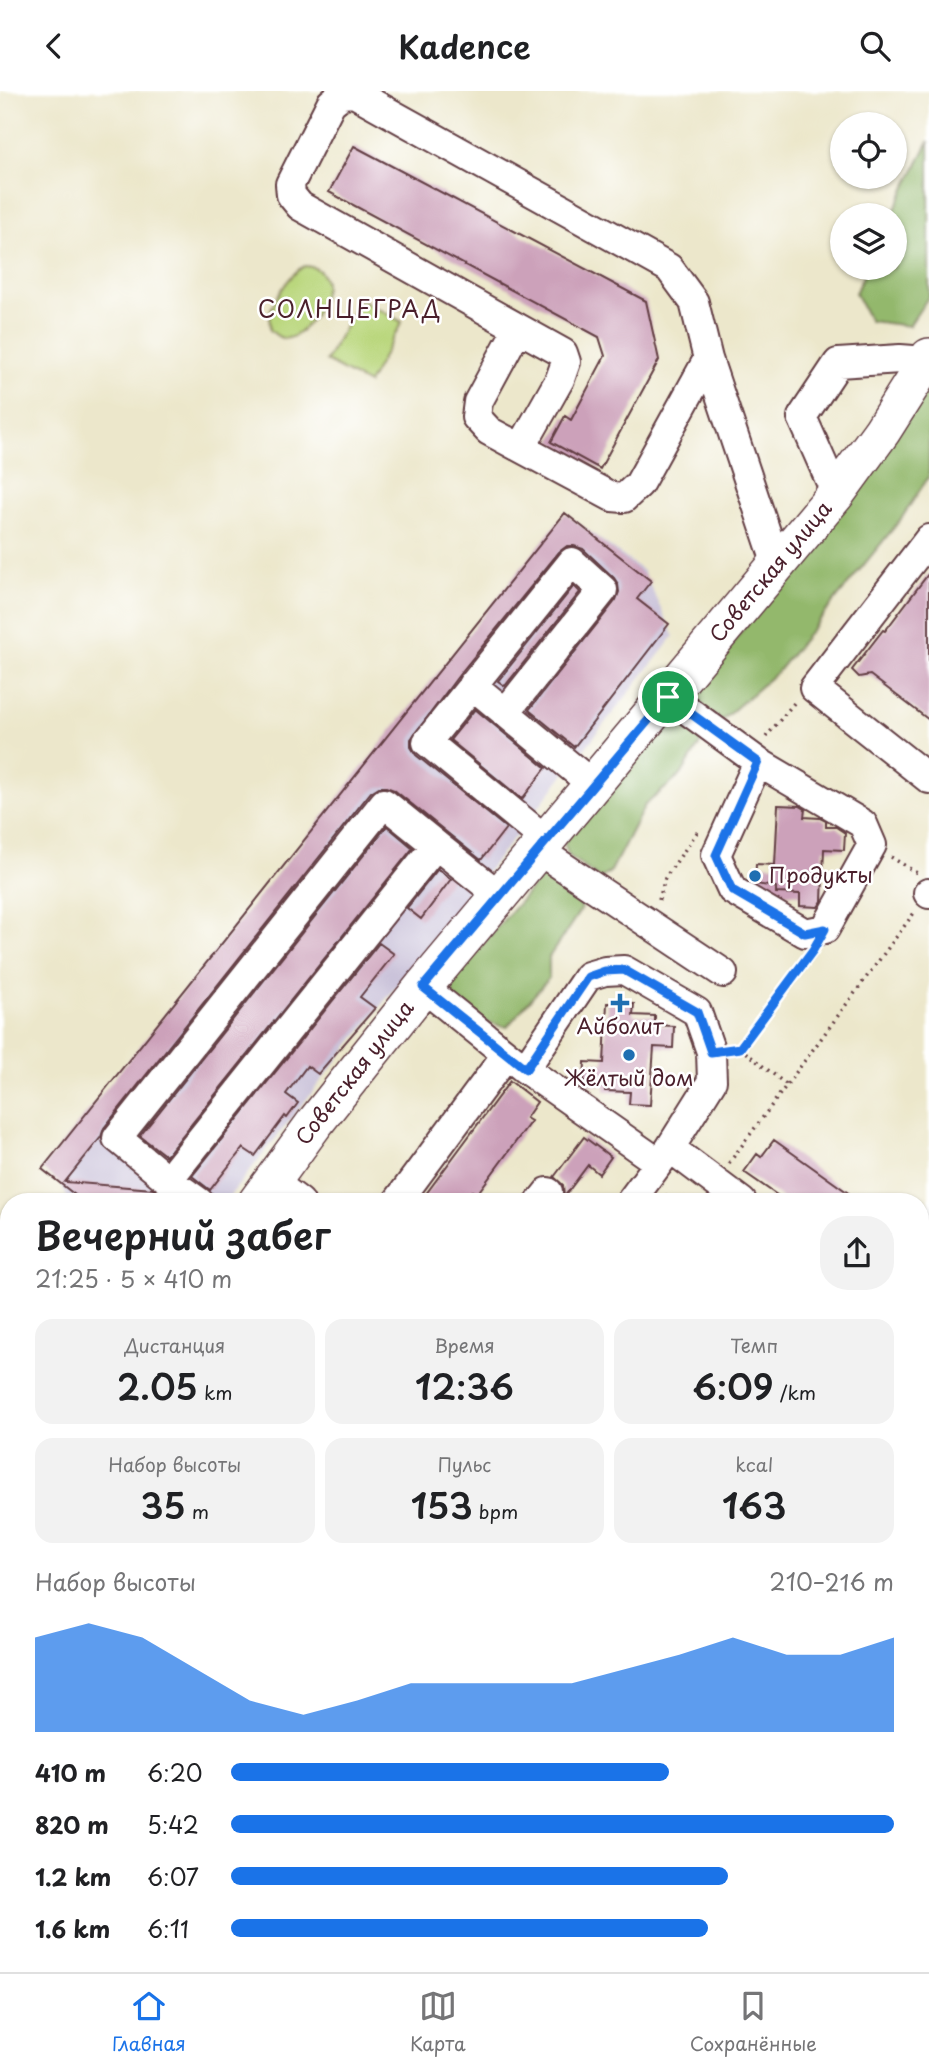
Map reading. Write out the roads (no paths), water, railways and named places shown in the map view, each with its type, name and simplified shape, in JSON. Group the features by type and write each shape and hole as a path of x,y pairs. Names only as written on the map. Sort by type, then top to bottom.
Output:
{"main road":[{"name":"Советская улица","path":"277,1193 314,1124 423,987 836,494 882,431 928,359"}],"street":[{"path":"522,448 560,379 566,362 563,353 300,206 291,195 290,184 331,103 342,94 354,93 669,268 694,302 708,359 777,565"},
{"path":"519,328 478,402 476,417 488,431 612,497 624,498 639,484 708,359"},
{"path":"836,494 802,417 838,363 928,359"},
{"path":"929,539 814,688 929,779"},
{"path":"505,713 603,590 572,562 427,742 542,845 723,974"},
{"path":"472,685 593,785"},
{"path":"668,697 754,759 863,824 872,845 825,929 805,933 732,890 716,855 754,759"},
{"path":"186,1193 117,1138 384,803 500,896"},
{"path":"168,1180 436,845"},
{"path":"405,1193 588,977 605,971 624,970 697,1012 711,1052 712,1081 665,1155 637,1193"},
{"path":"423,987 516,1062 665,1155 716,1181 731,1193"}],"place":[{"name":"Продукты","path":"755,876"},
{"name":"Айболит","path":"620,1003"},
{"name":"Жёлтый дом","path":"629,1055"}],"district":[{"name":"СОЛНЦЕГРАД","path":"350,310"}]}
